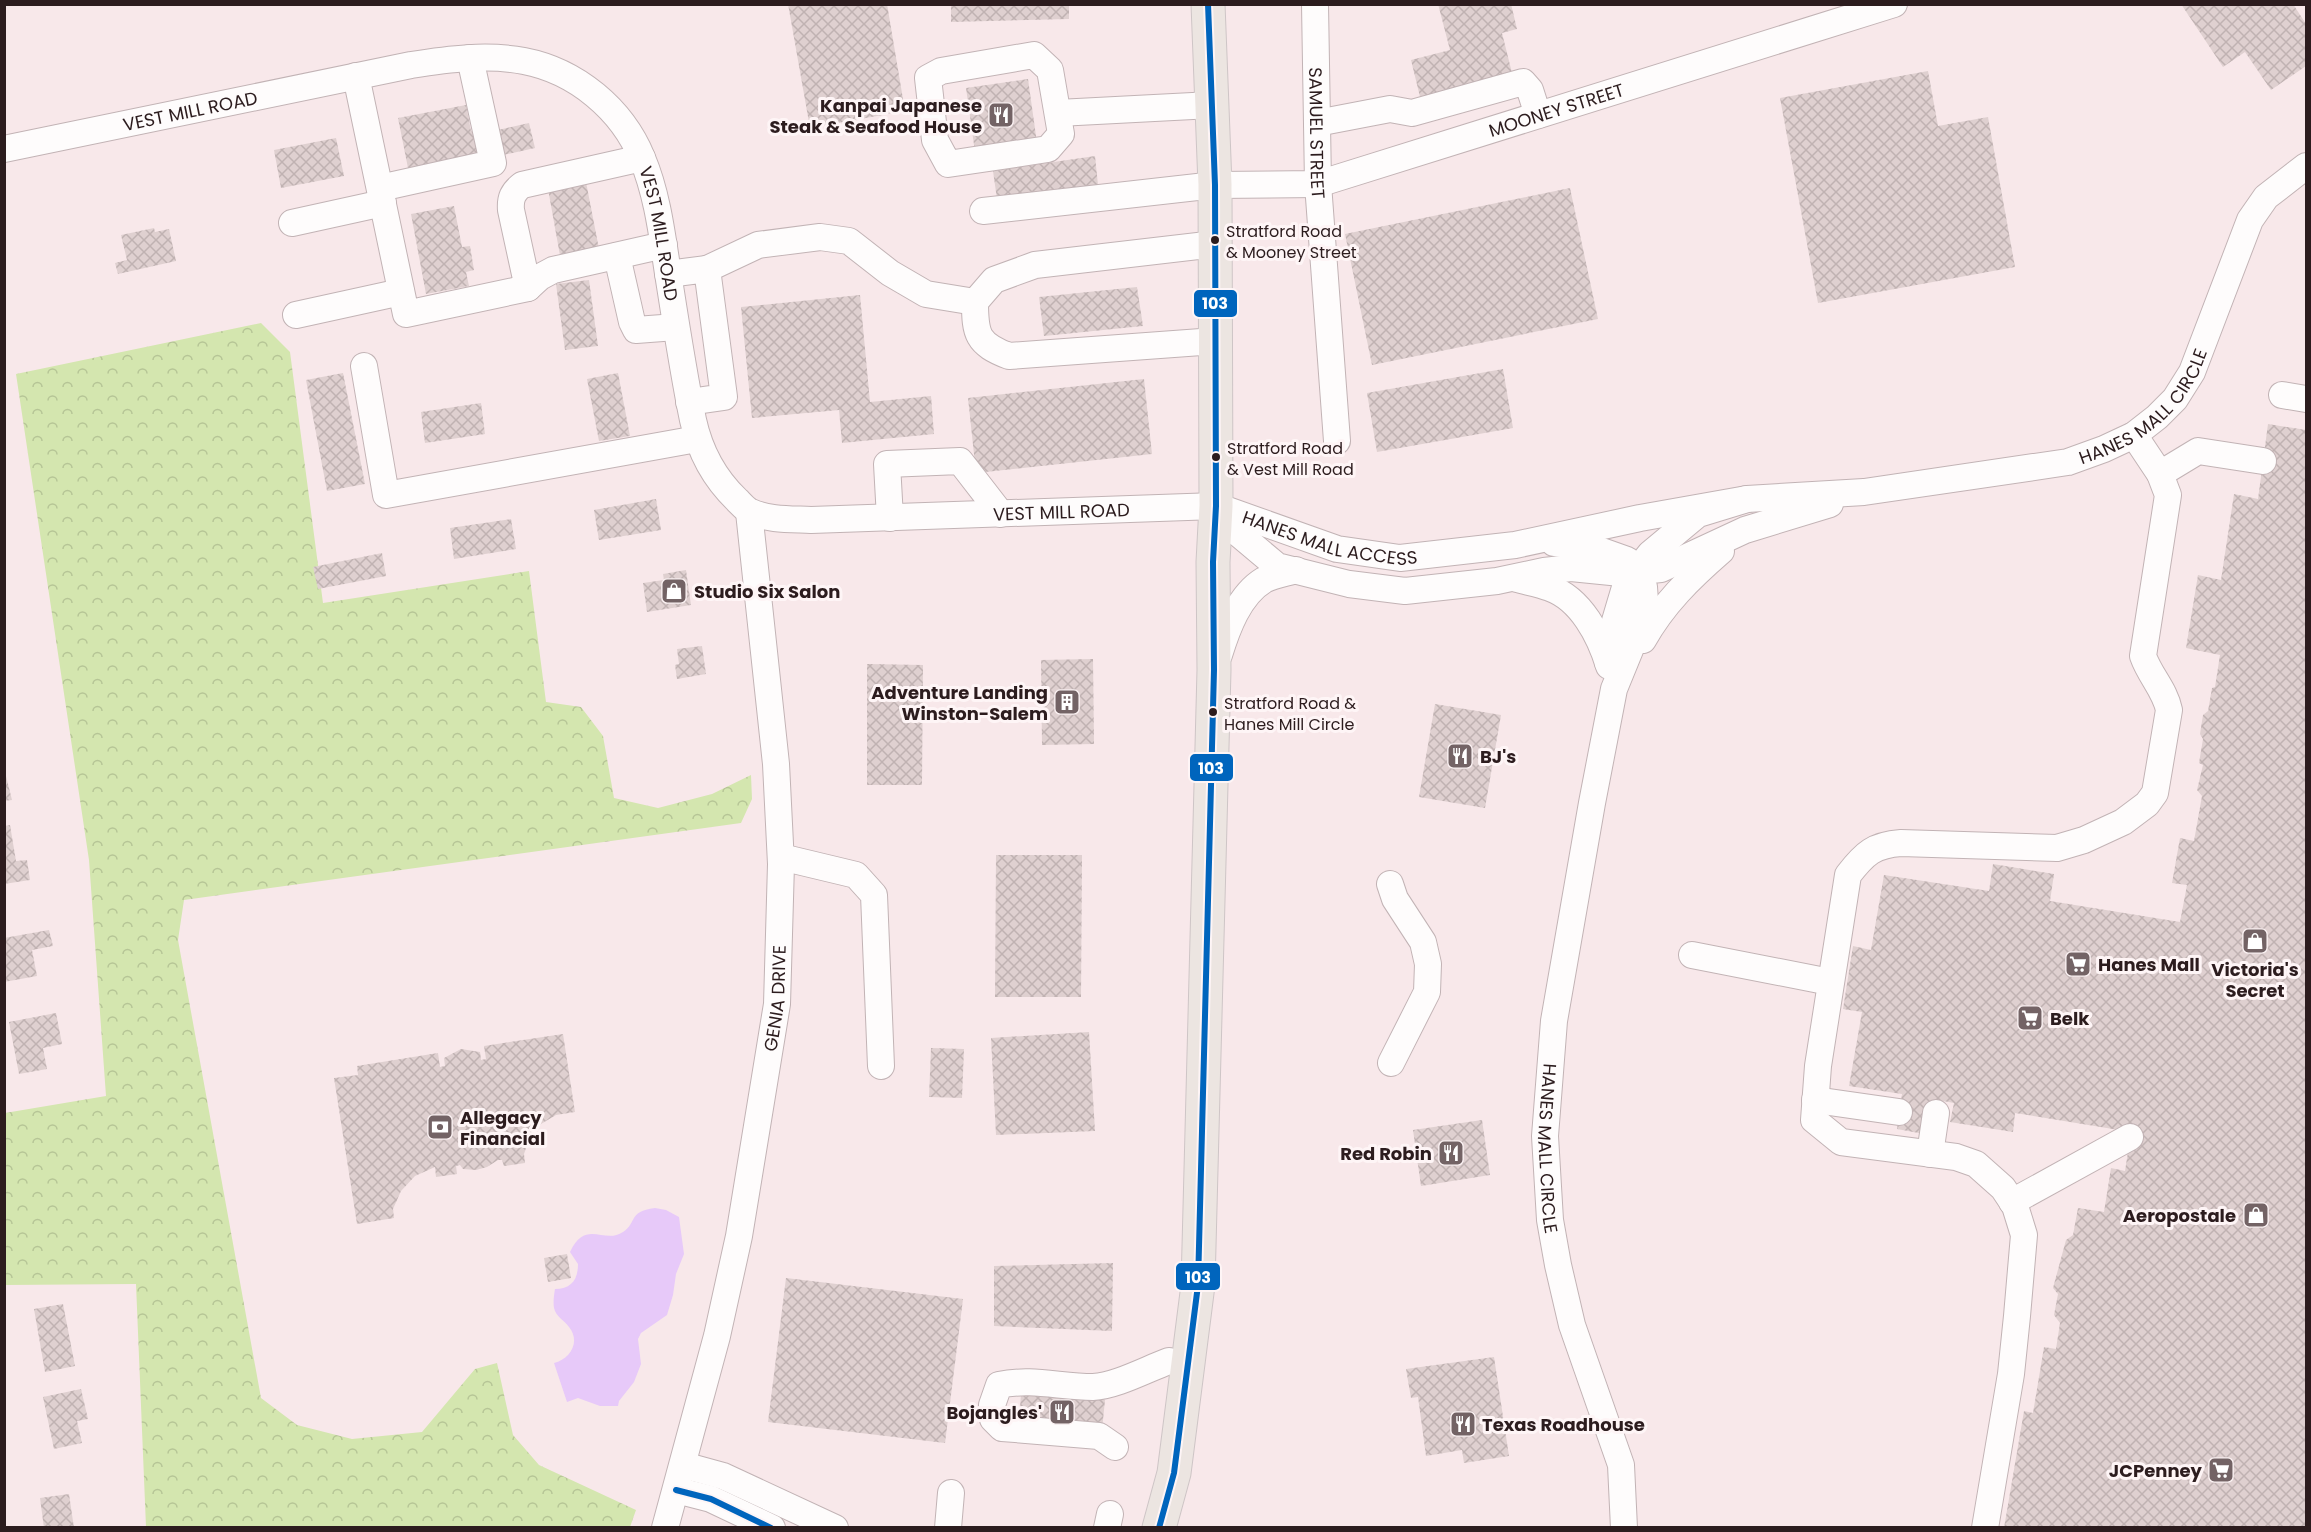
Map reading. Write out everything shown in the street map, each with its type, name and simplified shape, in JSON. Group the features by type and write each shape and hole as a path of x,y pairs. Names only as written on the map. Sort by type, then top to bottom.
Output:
{"main road":[{"path":"1159,1527 1174,1473 1198,1285 1216,506 1215,185 1208,4"}],"street":[{"name":"SAMUEL STREET","path":"1315,4 1318,184 1337,441"},
{"name":"MOONEY STREET","path":"983,210 1215,185 1318,184 1894,4"},
{"path":"1034,55 1050,70 1058,113 1061,134 1048,149 948,164 935,140 928,78 941,71 1034,55"},
{"path":"292,223 493,163 470,58"},
{"name":"VEST MILL ROAD","path":"4,149 411,65 470,58 525,61 567,76 588,88 608,107 627,131 642,158 653,194 664,245 676,327 697,439 714,475 749,512 778,518 811,520 1216,506"},
{"path":"356,76 406,315 528,288 540,277 553,270 664,245"},
{"path":"1317,123 1390,109 1412,113 1523,82 1530,90 1538,115"},
{"path":"1058,113 1212,105"},
{"path":"528,288 511,210 510,200 515,191 522,185 642,158"},
{"name":"HANES MALL CIRCLE","path":"1608,663 1615,621 1626,584 1650,554 1698,514 1747,499 1864,492 2068,462 2134,435 2175,399 2192,372 2250,220 2266,196 2307,166"},
{"path":"668,274 707,269 758,245 820,237 849,241 890,273 926,294 975,302"},
{"path":"1215,244 1035,265 994,280 975,302 975,328 989,349 1009,356 1215,340"},
{"path":"617,256 632,322 636,330 676,327"},
{"path":"689,402 723,397 707,269"},
{"path":"296,315 401,291"},
{"path":"364,366 386,495 697,439"},
{"path":"2282,395 2307,399"},
{"path":"1985,1527 2011,1374 2024,1236 2012,1202 2003,1188 1976,1164 1956,1157 1841,1142 1814,1120 1818,1066 1848,875 1863,855 1884,844 1901,843 2057,848 2084,840 2122,822 2146,804 2155,793 2169,710 2166,697 2143,656 2168,502 2160,474 2134,435"},
{"path":"2160,474 2198,451 2263,461"},
{"path":"890,518 887,464 960,461 1001,514"},
{"name":"HANES MALL CIRCLE","path":"1637,573 1661,569 1745,530 1864,492"},
{"name":"HANES MALL ACCESS","path":"1216,506 1337,549 1400,558 1515,545 1640,518 1747,499"},
{"name":"HANES MALL ACCESS","path":"1216,506 1227,524 1277,566 1349,585 1406,591 1444,589 1571,568 1637,573"},
{"name":"GENIA DRIVE","path":"665,1527 717,1336 740,1236 777,1004 781,857 776,764 749,512"},
{"name":"HANES MALL CIRCLE","path":"1614,689 1661,610 1677,590 1745,530"},
{"path":"1515,545 1554,543 1596,549 1627,560 1637,573"},
{"path":"1214,670 1229,624 1248,596 1264,580 1296,570"},
{"name":"HANES MALL CIRCLE","path":"1624,1527 1621,1465 1572,1325 1558,1264 1550,1220 1545,1136 1554,1021 1614,689 1641,623 1645,601 1644,586 1637,573"},
{"name":"HANES MALL CIRCLE","path":"1513,578 1552,588 1576,604 1592,627 1608,663 1614,689"},
{"path":"781,857 856,875 874,895 881,1066"},
{"path":"1390,884 1395,899 1423,942 1428,964 1427,992 1391,1063"},
{"path":"1692,955 1830,982"},
{"path":"1815,1100 1899,1112"},
{"path":"1930,1154 1936,1113"},
{"path":"2012,1202 2130,1137"},
{"path":"1115,1447 1099,1436 1002,1428 993,1419 992,1405 999,1385 1020,1381 1095,1387 1127,1378 1169,1361"},
{"path":"680,1477 723,1476 835,1527"},
{"path":"680,1477 711,1499 772,1527"},
{"path":"948,1527 951,1493"}],"green space":[{"path":"261,323 290,352 323,603 529,571 546,702 581,707 603,736 614,798 658,808 712,794 751,775 752,799 741,823 184,900 178,940 261,1398 297,1425 352,1439 422,1432 475,1369 497,1363 513,1435 539,1465 636,1510 630,1527 146,1527 136,1284 5,1285 5,1113 106,1096 89,860 16,374"}],"shaded area":[{"path":"655,1208 666,1210 679,1217 684,1254 676,1274 667,1315 641,1333 638,1339 641,1364 634,1382 619,1401 618,1406 600,1406 578,1398 567,1402 554,1363 569,1354 574,1338 569,1327 555,1311 554,1301 555,1289 569,1285 577,1275 578,1264 570,1252 582,1236 616,1235 628,1228 640,1212"}],"building":[{"path":"788,4 887,4 905,111 810,128"},
{"path":"951,4 1069,4 1069,19 951,22"},
{"path":"1438,4 1511,4 1517,29 1502,33 1513,77 1421,101 1411,60 1450,50"},
{"path":"2181,4 2293,4 2306,24 2306,66 2271,90 2245,52 2223,67"},
{"path":"1928,71 1938,126 1988,117 2015,267 1818,303 1780,98"},
{"name":"Kanpai Japanese Steak & Seafood House","path":"1028,79 1037,143 975,152 966,88"},
{"path":"466,105 471,131 476,130 480,153 408,168 398,118"},
{"path":"529,123 535,148 503,155 498,130"},
{"path":"336,138 344,176 281,188 274,150"},
{"path":"1095,156 1098,185 997,199 993,171"},
{"path":"586,182 600,254 561,261 548,189"},
{"path":"1570,188 1598,319 1372,365 1345,234"},
{"path":"454,206 462,247 470,246 474,270 466,272 469,286 426,294 411,214"},
{"path":"154,228 155,232 169,229 176,261 118,274 115,263 127,260 121,235"},
{"path":"589,280 598,346 565,350 556,284"},
{"path":"1137,287 1143,326 1044,336 1039,297"},
{"path":"860,295 870,402 931,396 934,434 842,443 839,410 752,418 741,307"},
{"path":"1503,369 1513,428 1377,452 1367,393"},
{"path":"343,373 365,484 327,491 306,380"},
{"path":"618,373 630,436 599,441 587,379"},
{"path":"1144,379 1152,454 976,473 968,398"},
{"path":"481,403 485,434 425,443 421,412"},
{"name":"Hanes Mall","path":"2268,424 2306,430 2306,1528 2004,1528 2024,1411 2033,1413 2044,1347 2056,1349 2060,1323 2054,1315 2058,1294 2053,1288 2066,1240 2073,1235 2078,1208 2104,1212 2111,1168 2125,1171 2131,1132 2015,1113 2013,1132 1950,1122 1954,1103 1943,1101 1941,1114 1924,1134 1897,1129 1902,1094 1849,1086 1862,1012 1843,1009 1853,946 1871,950 1884,875 1989,891 1993,864 2054,874 2050,901 2180,922 2187,885 2172,883 2180,838 2194,841 2202,796 2197,790 2203,765 2199,763 2203,739 2200,734 2203,715 2208,711 2212,688 2215,687 2220,655 2186,648 2198,575 2221,580 2234,494 2258,499"},
{"path":"656,499 661,530 599,540 594,510"},
{"path":"511,519 516,549 454,559 450,528"},
{"path":"382,553 386,576 318,589 313,567"},
{"path":"686,570 691,605 647,612 643,583 664,580 663,574"},
{"path":"702,646 706,674 677,679 675,665 679,664 677,649"},
{"name":"Adventure Landing Winston-Salem","path":"1093,659 1094,744 1042,745 1041,660"},
{"path":"867,664 923,665 922,785 867,785"},
{"name":"BJ's","path":"1435,704 1501,715 1485,808 1419,797"},
{"path":"4,768 12,800 4,801"},
{"path":"10,825 16,861 27,860 30,880 4,884 4,826"},
{"path":"996,855 1082,855 1081,997 995,997"},
{"path":"49,930 53,946 32,950 37,976 4,982 4,938"},
{"path":"56,1013 62,1044 43,1048 47,1069 19,1074 9,1022"},
{"path":"1089,1032 1095,1131 996,1135 991,1038"},
{"name":"Allegacy Financial","path":"563,1034 575,1112 556,1115 541,1124 527,1145 524,1154 525,1163 504,1166 502,1160 498,1160 487,1167 476,1170 463,1169 460,1165 456,1166 457,1174 436,1177 435,1167 415,1176 401,1191 393,1209 394,1218 357,1224 334,1078 358,1075 357,1066 438,1053 440,1067 445,1066 444,1058 461,1049 480,1052 481,1060 486,1059 484,1046"},
{"path":"931,1048 964,1049 962,1098 929,1097"},
{"name":"Red Robin","path":"1482,1120 1490,1175 1421,1186 1413,1130"},
{"path":"567,1254 571,1278 548,1282 544,1258"},
{"path":"1113,1263 1112,1331 994,1326 994,1266"},
{"path":"786,1278 963,1299 945,1443 768,1422"},
{"path":"63,1304 75,1366 45,1372 34,1309"},
{"name":"Texas Roadhouse","path":"1494,1357 1509,1456 1464,1463 1462,1450 1426,1456 1418,1397 1411,1398 1406,1369"},
{"path":"81,1389 88,1419 77,1421 82,1443 54,1449 43,1397"},
{"name":"Bojangles'","path":"1021,1393 1105,1400 1102,1430 1019,1423"},
{"path":"69,1494 74,1528 44,1528 40,1498"}],"transit line":[{"name":"103","path":"1159,1528 1174,1473 1198,1285 1216,506 1215,185 1208,4"},
{"name":"103","path":"676,1490 711,1499 771,1528"}],"place":[{"name":"Kanpai Japanese Steak & Seafood House","path":"1001,115"},
{"name":"Stratford Road & Mooney Street","path":"1215,240"},
{"name":"Stratford Road & Vest Mill Road","path":"1216,457"},
{"name":"Studio Six Salon","path":"674,591"},
{"name":"Adventure Landing Winston-Salem","path":"1067,702"},
{"name":"Stratford Road & Hanes Mill Circle","path":"1213,712"},
{"name":"BJ's","path":"1460,756"},
{"name":"Victoria's Secret","path":"2255,941"},
{"name":"Hanes Mall","path":"2078,964"},
{"name":"Belk","path":"2030,1018"},
{"name":"Allegacy Financial","path":"440,1127"},
{"name":"Red Robin","path":"1451,1153"},
{"name":"Aeropostale","path":"2256,1215"},
{"name":"Bojangles'","path":"1062,1412"},
{"name":"Texas Roadhouse","path":"1463,1424"},
{"name":"JCPenney","path":"2221,1470"}]}
